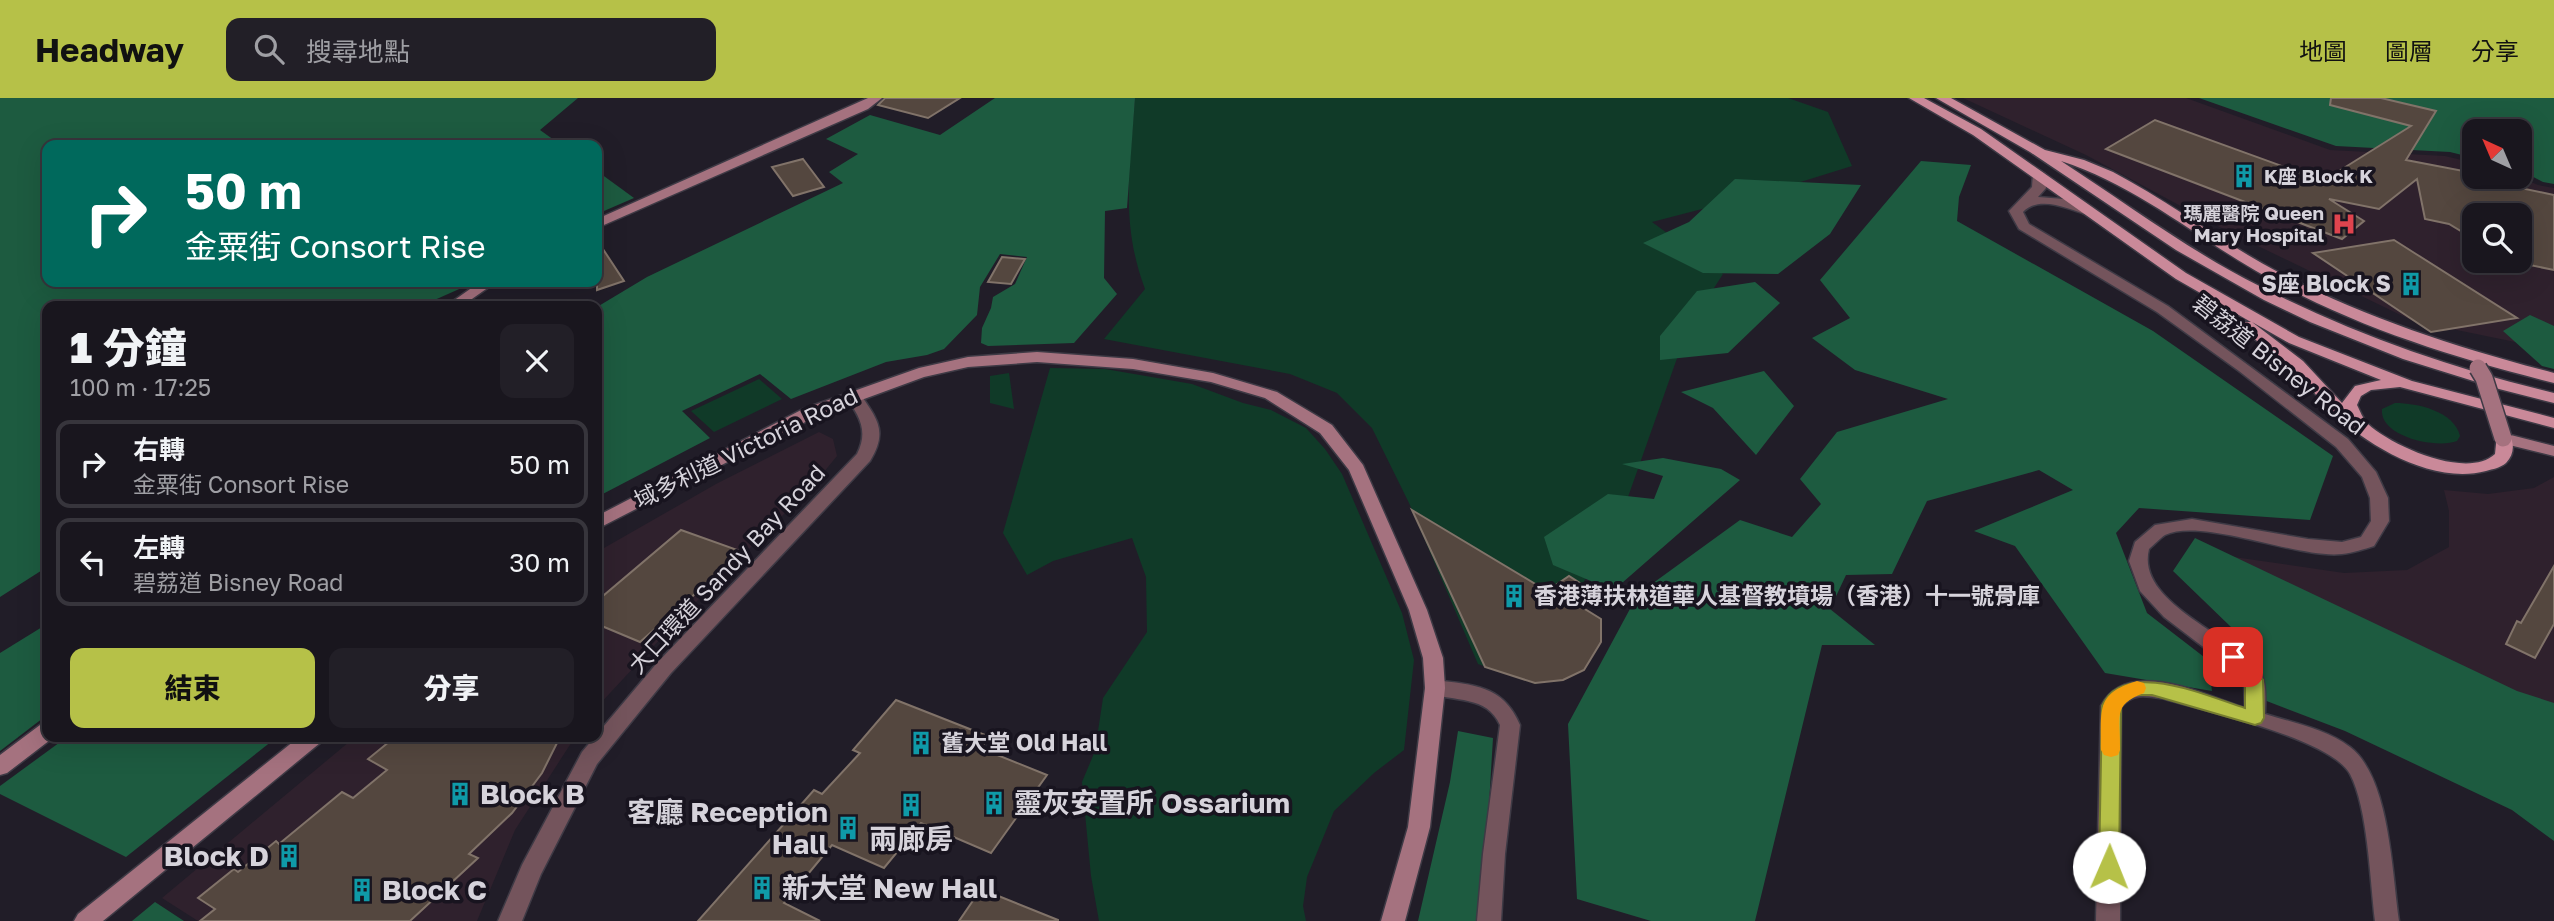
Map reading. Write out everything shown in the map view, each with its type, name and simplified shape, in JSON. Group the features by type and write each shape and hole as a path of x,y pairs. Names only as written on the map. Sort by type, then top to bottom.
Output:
{"main road":[{"path":"602,222 864,106 876,98"},
{"path":"1942,98 2038,149 2179,245 2270,298 2341,331 2440,368 2554,398"},
{"path":"1919,99 1959,121 2039,174 2181,276 2290,357 2336,407 2387,446 2421,460 2468,468 2492,464 2503,457 2506,450 2503,438 2484,378 2476,362"},
{"path":"2038,149 2076,160 2115,179 2245,259 2332,305 2476,362 2554,378"},
{"path":"2181,276 2252,318 2303,344 2424,390 2554,423"},
{"path":"460,301 482,287"},
{"name":"域多利道 Victoria Road","path":"602,520 778,428 853,395 947,366 1017,357 1063,357 1133,364 1213,378 1271,396 1292,406 1326,429 1357,469 1427,633 1433,657 1435,688 1419,827 1393,921"},
{"path":"2369,433 2354,418 2349,405 2351,396 2370,386 2406,384"},
{"path":"2503,438 2554,450"},
{"path":"0,767 42,735"},
{"path":"86,921 307,742"}],"street":[{"path":"2022,204 2039,188 2039,174"},
{"path":"2022,204 2038,200 2059,201 2092,212"},
{"name":"碧荔道 Bisney Road","path":"2022,204 2016,211 2016,216 2024,226 2155,304 2224,352 2335,437 2366,470 2381,502 2379,527 2375,535 2367,541 2346,548 2317,547 2193,526 2155,533 2141,546 2138,564 2140,574 2156,597 2233,657 2254,680 2255,718"},
{"name":"大口環道 Sandy Bay Road","path":"510,921 530,872 589,758 664,667 864,457 873,442 874,432 853,395"},
{"path":"1435,688 1471,693 1490,699 1506,713 1510,725 1489,921"},
{"path":"2108,921 2112,706 2114,699 2133,688 2152,688 2255,718 2332,745 2358,768 2367,792 2387,921"}],"shaded area":[{"name":"瑪麗醫院 Queen Mary Hospital","path":"1963,98 2186,98 2330,150 2445,156 2462,160 2462,189 2532,189 2532,182 2554,188 2554,350 2413,321 2229,232 2086,155"},
{"path":"819,432 833,439 837,456 814,484 677,621 602,702 602,549 716,484"},
{"path":"2554,477 2554,744 2227,556 2344,573 2407,570 2449,547 2449,511 2444,490 2488,494 2534,488"},
{"path":"349,742 572,742 515,830 477,921 198,921 162,898"}],"green space":[{"path":"0,98 578,98 540,130 554,140 42,140 42,287 464,287 432,301 42,301 42,570 0,597"},
{"path":"995,98 1135,98 1127,208 1105,211 1104,278 1117,294 1074,343 988,346 981,343 982,328 993,297 1015,284 1027,257 1000,254 980,287 977,315 944,349 927,355 886,362 791,399 760,374 682,411 710,438 602,494 602,304 647,277 843,183 829,172 858,154 826,139 870,115 940,135"},
{"path":"1135,98 1788,98 1828,112 1852,166 1775,190 1652,222 1723,274 1687,330 1622,514 1573,601 1579,630 1573,649 1536,684 1478,664 1409,503 1372,428 1337,393 1290,374 1104,339 1145,289 1132,241 1130,217 1129,171"},
{"path":"2199,98 2554,98 2554,184 2532,176 2532,119 2462,119 2462,155 2450,152 2336,146"},
{"path":"1921,161 1971,165 1959,197 1957,221 2153,331 2333,456 2310,520 2139,508 2116,533 2147,613 2208,660 2212,691 2105,673 2015,546 1974,531 2073,490 2039,470 1927,501 1892,574 1846,575 1830,609 1875,645 1822,645 1755,921 1651,921 1577,899 1568,724 1638,594 1740,520 1792,537 1821,504 1800,479 1837,432 1948,399 1855,370 1812,338 1850,318 1820,280"},
{"path":"602,175 634,198 602,212"},
{"path":"1735,179 1861,185 1830,234 1778,274 1703,273 1643,243 1689,222"},
{"path":"1755,282 1780,303 1728,353 1660,360 1660,336 1697,291"},
{"path":"2530,315 2554,326 2554,369 2542,366 2503,331"},
{"path":"1050,368 1105,369 1192,384 1243,403 1271,410 1306,428 1342,474 1402,613 1414,660 1404,750 1374,773 1334,811 1307,877 1303,906 1306,921 1099,921 1091,876 1082,782 1095,751 1103,698 1147,632 1146,577 1132,538 1053,561 1027,575 1003,533"},
{"path":"1764,371 1794,406 1756,455 1713,408 1681,392"},
{"path":"1009,373 1014,409 990,403 990,376"},
{"path":"759,379 782,399 714,432 691,411"},
{"path":"2395,403 2434,410 2450,420 2460,436 2457,441 2436,443 2399,434 2384,419 2382,409"},
{"path":"1663,458 1721,469 1740,480 1599,603 1605,587 1553,565 1544,537 1608,494 1654,499 1663,476 1622,464"},
{"path":"2195,538 2517,691 2554,703 2554,841 2512,810 2345,731 2264,700 2260,655 2173,571"},
{"path":"42,627 42,719 0,751 0,653"},
{"path":"1458,731 1493,738 1482,921 1418,921 1450,782"},
{"path":"60,742 271,742 126,857 0,794 0,786"},
{"path":"155,902 184,921 132,921"}],"building":[{"path":"885,98 960,98 928,118 878,105"},
{"path":"2331,98 2381,98 2436,111 2406,160 2462,171 2462,189 2525,189 2554,195 2554,270 2532,265 2532,203 2462,203 2462,232 2449,224 2425,219 2417,179 2379,209 2329,199 2364,221 2342,239 2106,149 2155,120 2323,181 2411,126 2330,105"},
{"path":"803,159 824,187 793,196 772,167"},
{"name":"S座 Block S","path":"2394,240 2517,318 2431,332 2313,253"},
{"path":"602,248 624,281 597,290 597,287 602,287"},
{"path":"1002,257 1025,259 1011,284 988,282"},
{"name":"香港薄扶林道華人基督教墳場（香港）十一號骨庫","path":"1412,510 1547,591 1569,576 1586,587 1572,601 1601,619 1601,642 1584,670 1563,680 1535,683 1485,667"},
{"path":"681,530 743,552 640,642 602,626 602,597"},
{"path":"2554,566 2554,624 2535,658 2506,644 2517,621 2521,623"},
{"path":"896,700 990,737 980,748 1047,775 991,853 921,823 884,868 832,845 784,903 820,921 698,921 814,790 822,794 860,753 853,750"},
{"path":"389,742 558,742 542,773 512,813 469,854 478,858 410,921 200,921 215,909 198,898 234,869 238,872 276,841 279,844 342,792 353,798 387,770 368,759"},
{"path":"981,889 1058,920 1058,921 959,921"}],"slow traffic":[{"path":"2111,750 2114,699 2125,691 2137,688"}],"place":[{"name":"K座 Block K","path":"2244,176"},
{"name":"瑪麗醫院 Queen Mary Hospital","path":"2344,224"},
{"name":"S座 Block S","path":"2411,284"},
{"name":"香港薄扶林道華人基督教墳場（香港）十一號骨庫","path":"1514,596"},
{"name":"舊大堂 Old Hall","path":"921,743"},
{"name":"Block B","path":"460,794"},
{"name":"靈灰安置所 Ossarium","path":"994,803"},
{"name":"兩廊房","path":"911,805"},
{"name":"客廳 Reception Hall","path":"848,828"},
{"name":"Block D","path":"289,856"},
{"name":"新大堂 New Hall","path":"762,888"},
{"name":"Block C","path":"362,890"}],"route":[{"path":"2109,867 2114,699 2133,688 2152,688 2255,718 2254,680 2233,657"}]}
